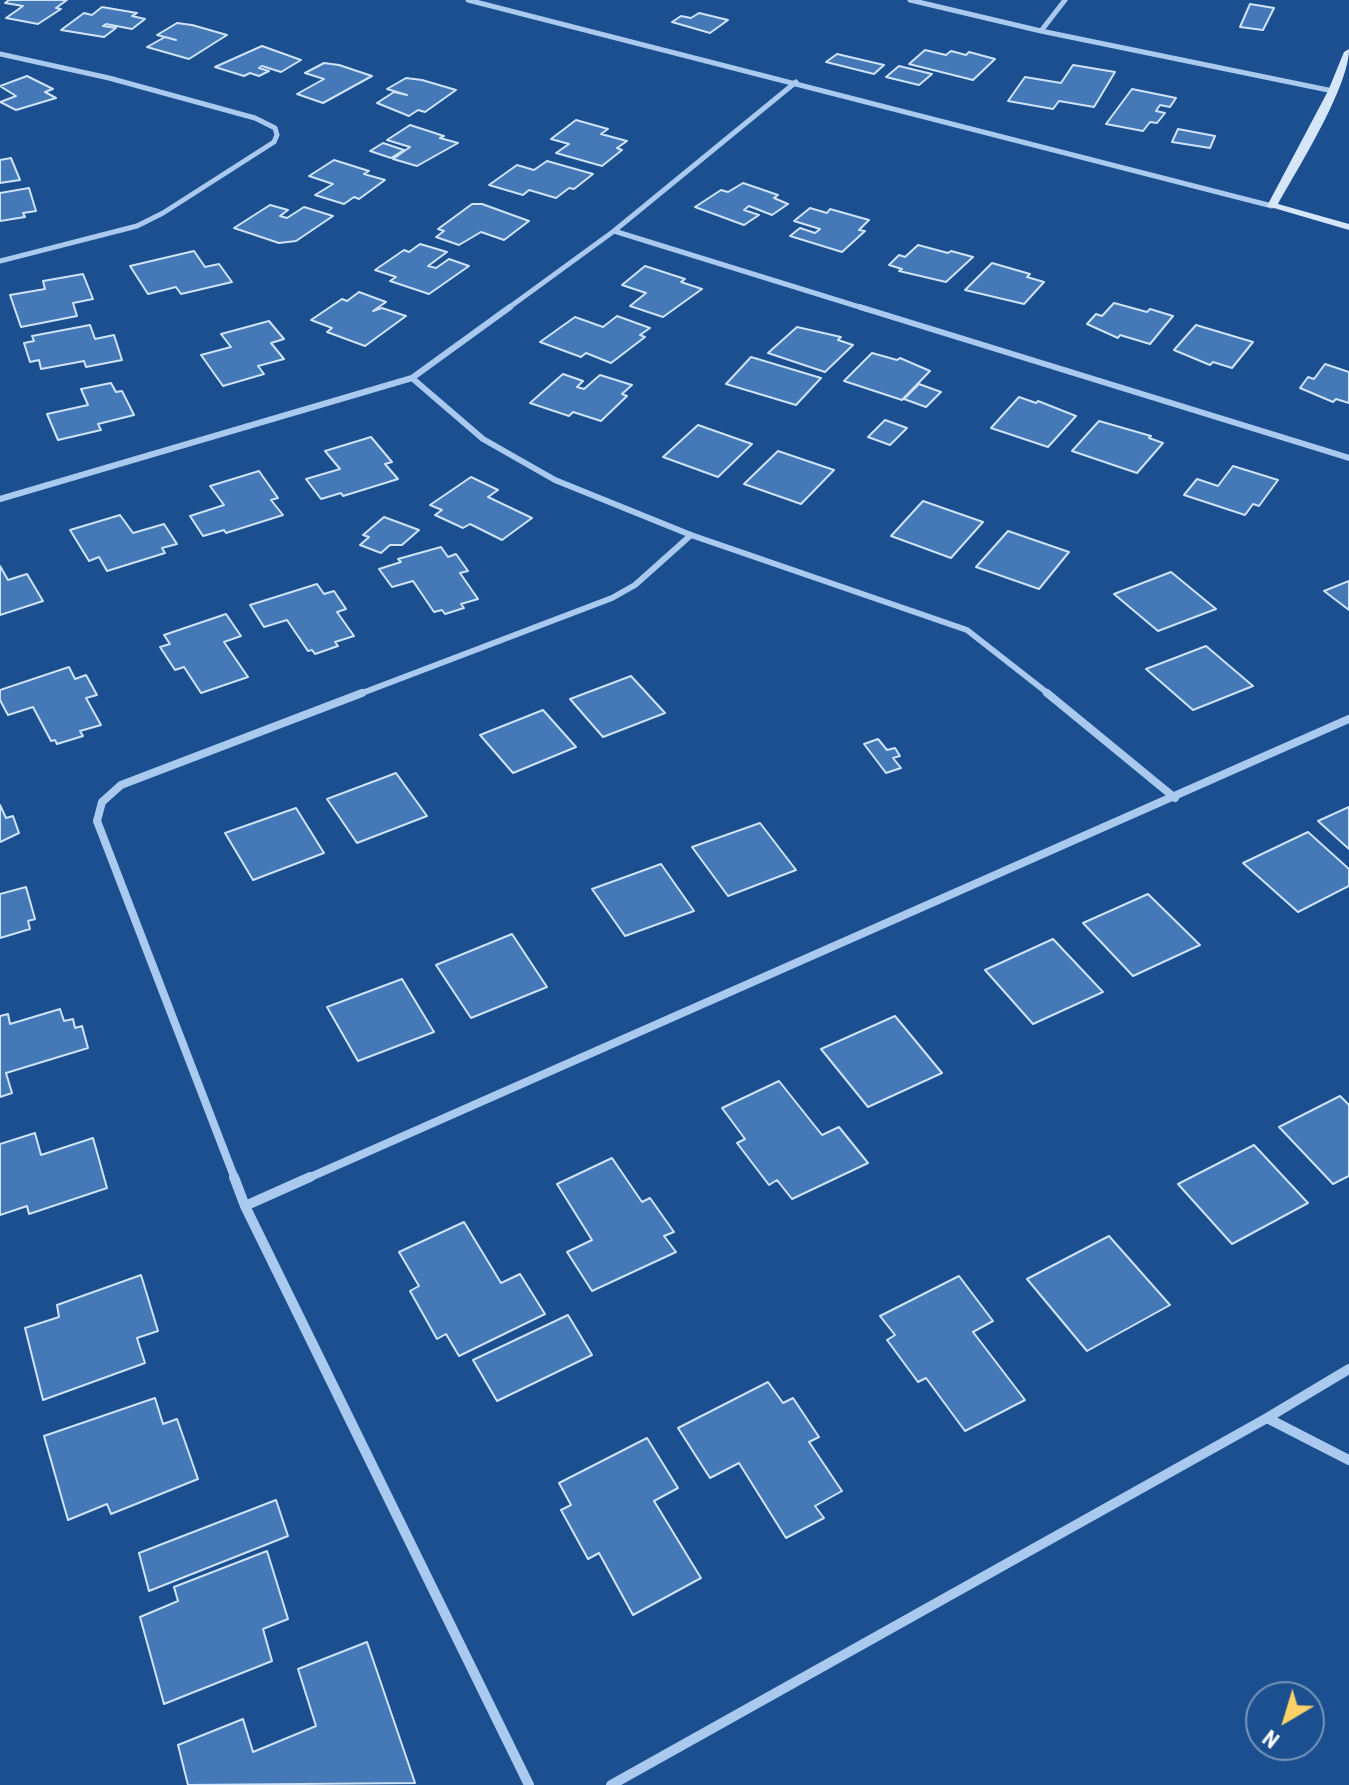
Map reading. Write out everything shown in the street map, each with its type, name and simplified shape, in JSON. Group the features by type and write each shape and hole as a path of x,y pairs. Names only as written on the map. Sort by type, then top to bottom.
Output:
{"street":[{"path":"468,0 796,82 1349,227"},
{"path":"910,0 1041,31 1333,91"},
{"path":"1041,31 1065,0"},
{"path":"1272,206 1333,91 1349,52"},
{"path":"0,54 109,78 255,118 275,128 277,135 274,142 163,213 137,226 0,261"},
{"path":"0,499 412,378 614,231 796,82"},
{"path":"614,231 1349,458"},
{"path":"412,378 473,431 516,460 555,480 691,535 967,630 1175,798"},
{"path":"529,1785 245,1206 97,821 102,802 121,785 612,598 635,585 691,535"},
{"path":"245,1206 1349,719"},
{"path":"611,1785 1267,1418 1349,1369"},
{"path":"1267,1418 1349,1460"}],"building":[{"path":"9,0 67,0 56,8 61,9 38,24 6,18 23,6 5,3"},
{"path":"1250,4 1274,8 1263,30 1240,27"},
{"path":"102,7 137,13 132,16 145,19 132,29 106,24 103,26 116,28 104,37 61,30 84,13 92,15"},
{"path":"699,13 728,20 710,33 672,22 681,16 691,18"},
{"path":"177,23 227,35 189,59 147,47 165,37 157,35"},
{"path":"262,46 301,60 281,72 262,66 259,68 269,71 259,76 250,73 244,76 215,67"},
{"path":"925,50 946,55 951,51 966,55 969,52 995,59 973,80 909,64"},
{"path":"837,54 884,65 874,74 826,62"},
{"path":"324,63 372,76 323,103 297,94 324,79 305,73"},
{"path":"1073,65 1115,72 1094,107 1059,101 1053,109 1008,101 1025,77 1061,83"},
{"path":"899,66 932,74 919,85 886,77"},
{"path":"27,76 53,89 45,92 56,98 16,110 0,102 16,96 0,86"},
{"path":"406,78 456,90 425,112 418,110 409,116 377,103 394,92 407,95 387,89"},
{"path":"1132,89 1176,98 1170,107 1160,105 1156,111 1165,113 1157,123 1150,122 1143,131 1106,124"},
{"path":"576,120 608,129 601,134 627,141 617,148 622,150 602,166 556,153 569,144 551,139"},
{"path":"410,125 458,143 417,166 393,159 410,147 387,140"},
{"path":"1178,129 1215,136 1210,148 1172,142"},
{"path":"383,143 404,150 391,158 370,151"},
{"path":"11,158 20,180 0,183 0,160"},
{"path":"334,160 369,171 364,174 385,180 359,199 354,197 344,204 315,195 333,184 309,176"},
{"path":"547,161 593,174 556,198 529,190 523,195 489,185 517,165 534,170"},
{"path":"743,183 778,195 774,198 788,204 772,215 749,206 744,210 759,215 744,225 695,207 721,190 728,192"},
{"path":"29,188 36,211 23,213 25,217 0,221 0,193"},
{"path":"472,204 482,204 529,221 504,240 481,232 459,245 436,237 444,231 438,229"},
{"path":"270,205 288,210 280,216 287,218 304,207 333,216 296,241 279,243 234,228"},
{"path":"810,208 827,213 830,209 869,220 859,230 865,231 842,252 790,236 800,228 815,233 820,229 794,221"},
{"path":"420,244 447,252 428,266 436,268 449,259 469,266 429,294 390,281 396,277 375,270 404,250 409,252"},
{"path":"918,245 973,257 946,282 899,271 902,269 889,265 899,255 905,257"},
{"path":"194,251 205,267 219,264 232,282 181,294 176,287 148,294 130,266"},
{"path":"992,263 1030,274 1027,277 1044,282 1024,304 965,290"},
{"path":"645,266 685,279 681,282 702,289 663,317 630,306 646,293 622,285"},
{"path":"83,274 93,299 73,303 77,316 21,327 10,295 45,289 43,281"},
{"path":"359,292 386,302 373,311 382,308 406,316 365,346 327,332 332,328 311,320 342,299 347,301"},
{"path":"1114,303 1173,316 1150,344 1120,335 1118,338 1087,324 1096,314 1102,316"},
{"path":"617,316 650,328 640,335 645,337 611,363 586,353 581,357 540,342 575,317 603,327"},
{"path":"269,321 284,339 271,343 284,359 258,366 264,374 223,386 201,355 231,347 221,334"},
{"path":"90,325 95,339 114,335 122,360 86,367 84,361 41,369 39,360 30,362 24,343 34,341 32,336"},
{"path":"1196,325 1253,342 1232,368 1213,362 1210,365 1174,350"},
{"path":"797,327 841,337 838,340 853,345 825,372 768,353"},
{"path":"872,353 897,360 900,358 930,371 902,400 844,381"},
{"path":"751,357 821,378 796,405 726,384"},
{"path":"1325,364 1349,372 1349,403 1336,399 1333,402 1300,388 1308,377 1314,379"},
{"path":"563,374 583,381 577,387 584,389 600,375 632,385 622,394 627,396 601,421 573,412 569,416 530,403"},
{"path":"111,383 116,392 122,391 134,415 98,424 101,430 58,440 47,414 88,405 81,389"},
{"path":"919,384 941,392 926,407 904,399"},
{"path":"1019,397 1076,416 1048,447 991,428"},
{"path":"885,420 907,428 890,445 868,437"},
{"path":"1099,421 1151,436 1149,438 1163,443 1137,473 1072,451"},
{"path":"698,425 752,444 718,477 663,457"},
{"path":"371,437 392,462 385,464 398,479 343,496 341,493 321,499 306,479 340,469 325,451"},
{"path":"778,451 834,470 801,504 744,484"},
{"path":"1233,466 1278,480 1259,506 1253,504 1245,515 1184,495 1197,479 1218,486"},
{"path":"259,471 278,498 271,500 283,515 226,533 224,530 203,536 190,516 224,505 210,486"},
{"path":"471,477 498,490 488,497 532,518 502,540 470,524 463,528 435,515 442,510 430,505"},
{"path":"923,501 983,522 951,558 891,536"},
{"path":"120,515 133,533 164,524 177,544 162,548 165,553 107,571 99,557 89,561 70,530"},
{"path":"384,517 419,530 402,545 390,545 381,553 360,545 369,537 363,535"},
{"path":"1008,531 1069,552 1039,589 976,567"},
{"path":"441,547 448,557 456,554 468,571 460,573 478,599 461,604 464,608 445,614 442,610 434,612 413,581 392,587 379,569 401,562 398,559"},
{"path":"0,566 8,580 27,574 43,601 0,615"},
{"path":"1171,572 1216,609 1158,631 1114,594"},
{"path":"1349,581 1349,610 1324,591"},
{"path":"317,584 324,594 334,591 346,609 337,612 354,636 335,642 338,646 315,654 312,650 308,651 287,620 264,627 250,605"},
{"path":"226,614 241,636 224,642 248,677 201,693 184,667 175,670 160,647 170,644 164,635"},
{"path":"1206,646 1253,686 1193,710 1146,669"},
{"path":"69,667 75,679 86,675 97,695 86,698 101,725 80,731 83,736 57,744 55,740 51,741 33,707 8,715 0,700 0,690"},
{"path":"631,676 665,713 603,737 570,699"},
{"path":"543,710 576,747 513,773 480,735"},
{"path":"878,739 887,750 895,748 900,756 893,758 901,768 886,773 864,744"},
{"path":"396,773 427,816 357,843 327,799"},
{"path":"0,805 6,818 13,816 19,833 0,842"},
{"path":"1349,807 1349,849 1318,821"},
{"path":"296,808 324,853 253,880 225,833"},
{"path":"760,823 796,870 728,896 692,847"},
{"path":"1308,832 1349,869 1349,886 1298,912 1243,863"},
{"path":"661,864 694,911 625,936 592,889"},
{"path":"26,887 35,919 28,921 30,929 0,938 0,894"},
{"path":"1148,894 1200,945 1133,976 1083,923"},
{"path":"512,934 547,987 471,1018 436,965"},
{"path":"1053,939 1103,992 1033,1024 985,970"},
{"path":"402,979 434,1032 358,1061 327,1007"},
{"path":"60,1009 64,1021 73,1019 75,1028 82,1026 88,1048 6,1073 12,1093 0,1097 0,1016 8,1014 10,1024"},
{"path":"895,1016 942,1073 868,1107 821,1049"},
{"path":"779,1081 822,1135 839,1127 868,1163 792,1199 777,1180 769,1185 737,1143 745,1139 722,1108"},
{"path":"1340,1096 1349,1105 1349,1176 1333,1184 1279,1127"},
{"path":"35,1133 41,1155 93,1138 107,1188 29,1214 27,1206 0,1215 0,1144"},
{"path":"1254,1145 1308,1203 1232,1244 1178,1184"},
{"path":"612,1158 642,1202 650,1198 674,1232 664,1236 676,1252 592,1291 567,1252 592,1240 557,1184"},
{"path":"464,1222 501,1283 520,1274 545,1314 459,1356 446,1334 437,1339 410,1291 419,1286 399,1252"},
{"path":"1109,1236 1170,1305 1087,1351 1027,1279"},
{"path":"141,1275 158,1331 137,1338 145,1363 43,1400 25,1328 59,1317 57,1305"},
{"path":"959,1276 993,1321 973,1332 1025,1400 965,1431 926,1378 918,1382 887,1340 895,1335 880,1316"},
{"path":"568,1315 592,1355 497,1401 473,1360"},
{"path":"768,1382 783,1403 793,1398 819,1437 809,1442 842,1491 815,1506 824,1518 786,1538 739,1463 710,1478 678,1428"},
{"path":"155,1398 163,1424 177,1419 198,1479 111,1514 107,1504 68,1520 44,1436"},
{"path":"647,1438 678,1488 654,1501 701,1578 633,1615 599,1553 588,1559 561,1510 571,1505 559,1483"},
{"path":"276,1500 288,1536 149,1591 139,1553"},
{"path":"267,1551 288,1619 263,1629 272,1661 164,1704 140,1617 178,1601 174,1587"},
{"path":"367,1642 415,1783 188,1785 178,1745 243,1719 253,1752 316,1726 298,1669"}]}
